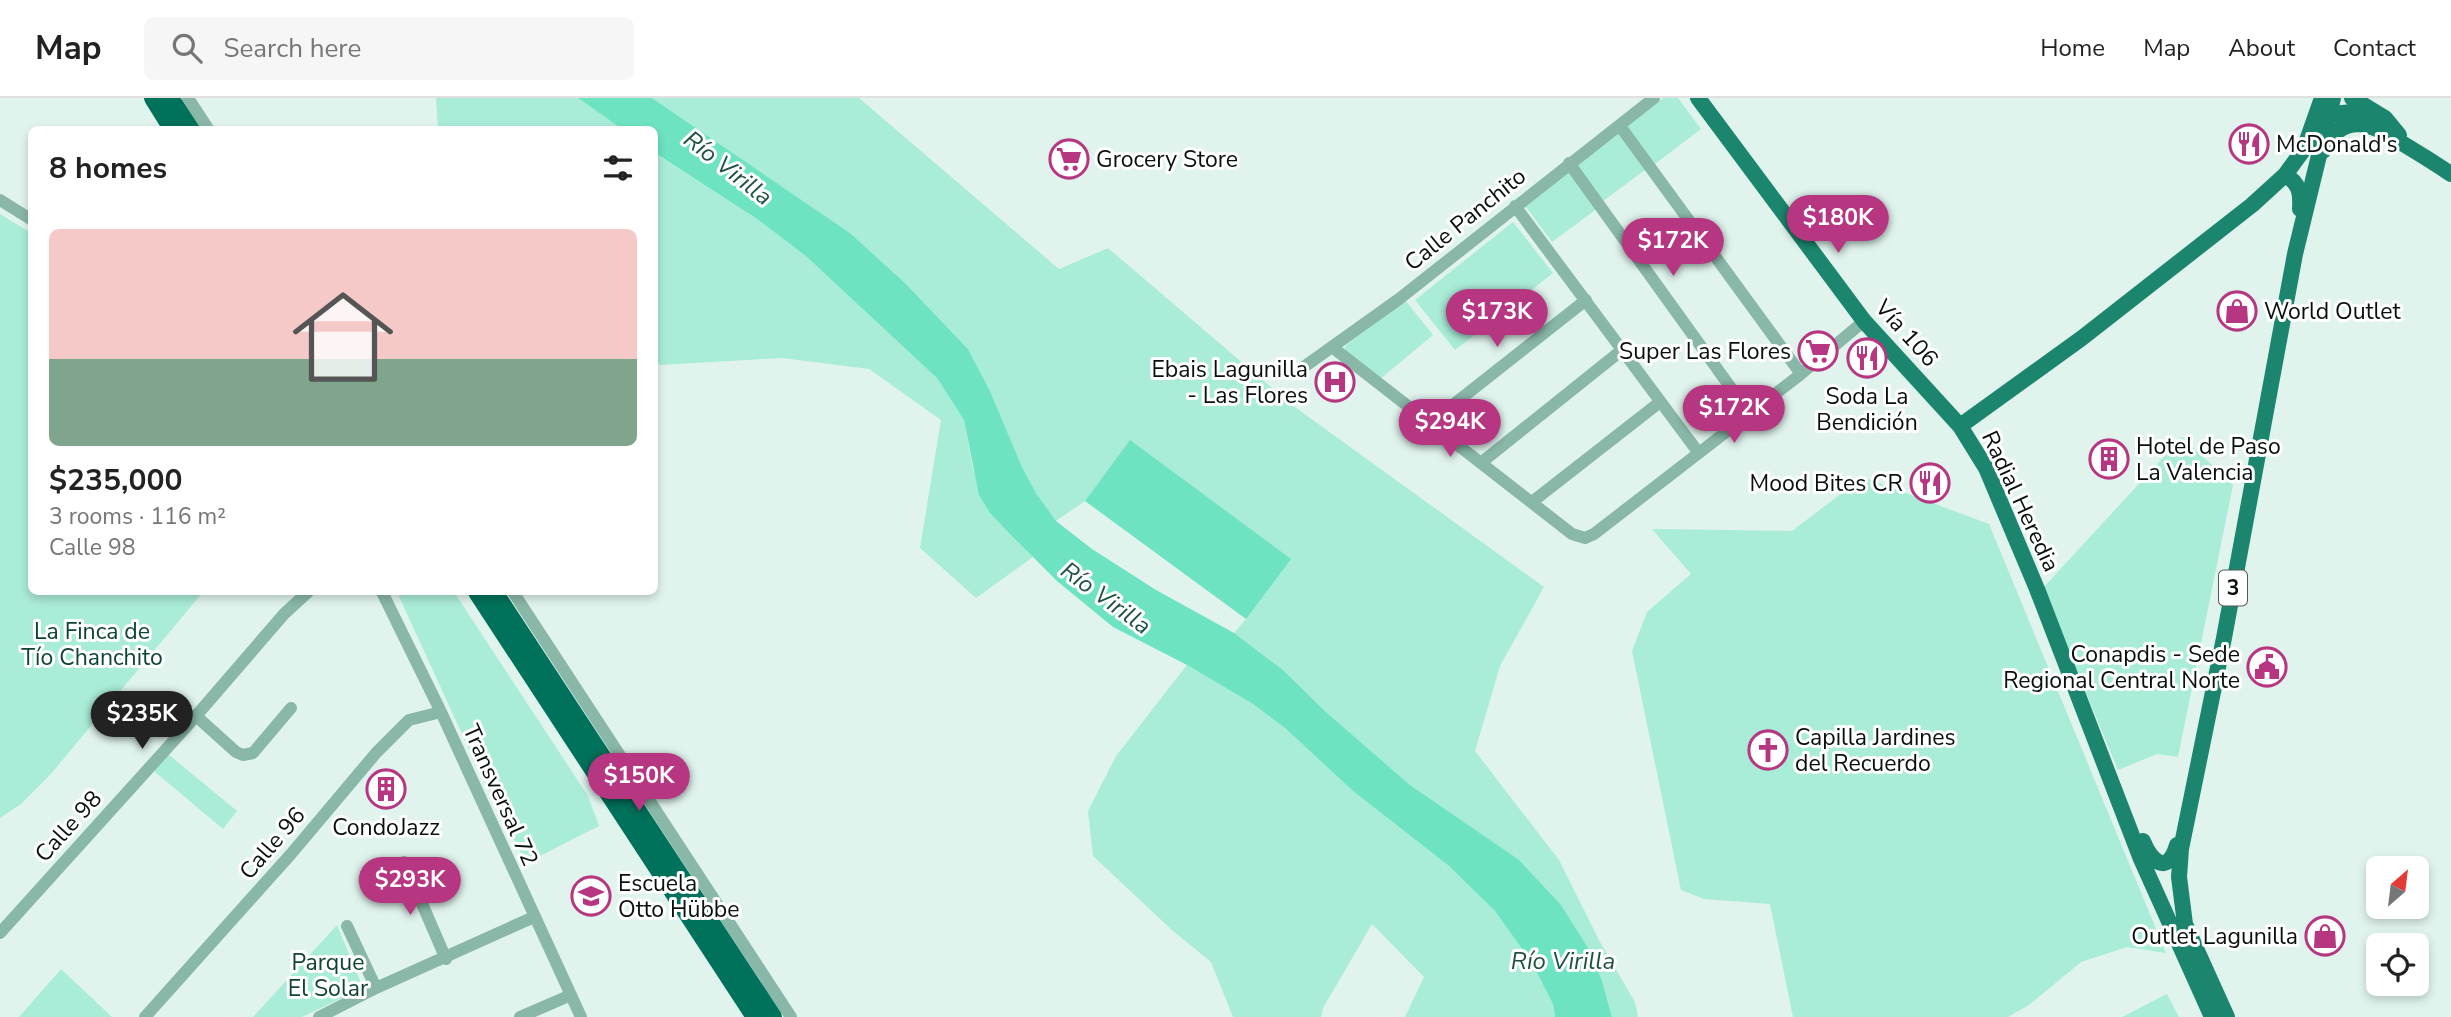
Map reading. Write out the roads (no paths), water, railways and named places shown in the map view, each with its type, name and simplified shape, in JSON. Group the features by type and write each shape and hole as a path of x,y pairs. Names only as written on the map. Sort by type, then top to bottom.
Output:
{"highway":[{"path":"153,98 170,126"},
{"path":"170,98 188,126"},
{"path":"479,595 755,1017"},
{"path":"496,595 773,1017"}],"main road":[{"name":"Vía 106","path":"1698,98 1864,321 1960,426"},
{"name":"Radial Heredia","path":"2212,1017 2141,859 1986,468 1960,426 2082,338 2285,176 2300,157 2310,137 2322,98"},
{"name":"3","path":"2227,1017 2185,924 2179,877 2188,811 2224,638 2295,254 2333,98"},
{"path":"2352,98 2385,118 2399,135"},
{"path":"2310,137 2328,116 2349,112 2363,114 2451,164"},
{"path":"2310,190 2326,145 2340,130 2353,124 2381,130 2451,174"},
{"path":"2285,176 2294,181 2301,197 2295,254"},
{"path":"2039,597 2065,648 2147,851 2158,863 2165,864 2171,860 2188,811"}],"street":[{"path":"188,98 206,126"},
{"name":"Calle Panchito","path":"1301,369 1409,291 1654,98"},
{"path":"1620,126 1801,374"},
{"path":"1569,163 1749,413"},
{"path":"0,200 28,218"},
{"path":"1515,205 1698,452"},
{"path":"1430,423 1586,300"},
{"path":"1332,347 1572,534 1585,538 1594,534 1801,374 1864,321"},
{"path":"1482,462 1622,350"},
{"path":"1532,502 1660,402"},
{"name":"Calle 98","path":"0,933 284,614 305,595"},
{"name":"Transversal 72","path":"383,595 441,712 581,1017"},
{"path":"515,595 791,1017"},
{"path":"196,716 236,752 243,755 253,753 291,708"},
{"name":"Calle 96","path":"145,1017 291,854 376,753 409,720 441,712"},
{"path":"404,862 446,959"},
{"path":"319,1017 376,988 446,959 534,917"},
{"path":"347,926 376,988"},
{"path":"520,1017 571,995"}],"water":[{"name":"Río Virilla","path":"578,98 652,98 850,233 905,283 968,349 990,391 1022,467 1056,521 1092,549 1156,590 1234,633 1283,670 1326,712 1410,785 1518,859 1561,905 1588,948 1602,981 1612,1017 1555,1017 1553,1004 1532,963 1495,911 1449,866 1353,791 1285,728 1253,704 1187,665 1113,627 1057,581 990,513 979,495 964,420 937,378 806,256 757,219 658,155 658,126 618,126"},
{"path":"1130,440 1291,559 1246,619 1085,501"}],"place":[{"name":"McDonald's","path":"2249,144"},
{"name":"Grocery Store","path":"1069,159"},
{"name":"World Outlet","path":"2237,311"},
{"name":"Super Las Flores","path":"1818,351"},
{"name":"Soda La Bendición","path":"1867,358"},
{"name":"Ebais Lagunilla - Las Flores","path":"1335,382"},
{"name":"Hotel de Paso La Valencia","path":"2109,459"},
{"name":"Mood Bites CR","path":"1930,483"},
{"name":"Conapdis - Sede Regional Central Norte","path":"2267,667"},
{"name":"Capilla Jardines del Recuerdo","path":"1768,750"},
{"name":"CondoJazz","path":"386,789"},
{"name":"Escuela Otto Hübbe","path":"591,896"},
{"name":"Outlet Lagunilla","path":"2325,936"}],"park label":[{"name":"La Finca de Tío Chanchito","path":"92,644"},
{"name":"Parque El Solar","path":"328,975"}]}
